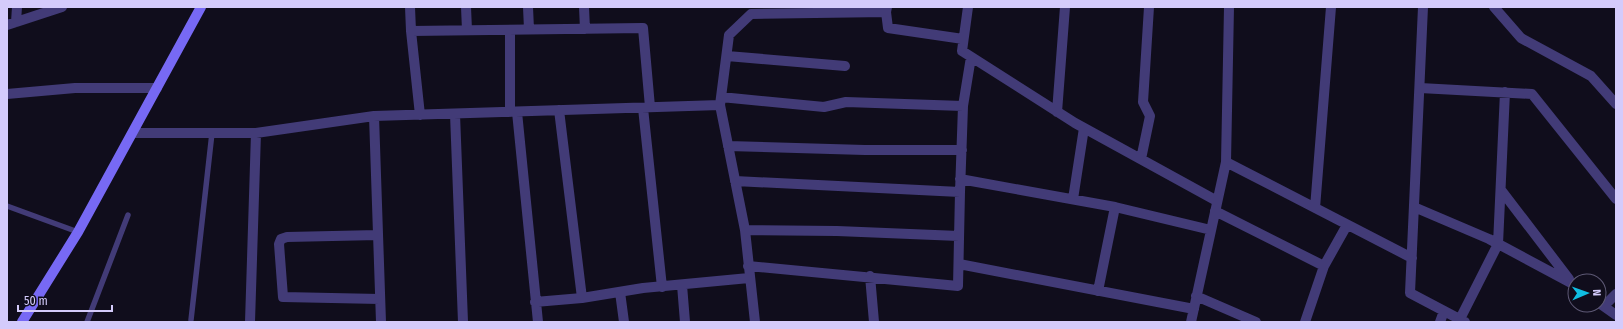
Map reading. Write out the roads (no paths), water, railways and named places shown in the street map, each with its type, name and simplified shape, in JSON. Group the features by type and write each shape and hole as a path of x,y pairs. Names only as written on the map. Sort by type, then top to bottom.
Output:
{"street":[{"path":"12,23 17,7"},
{"path":"12,23 62,7"},
{"path":"22,322 78,232 201,7"},
{"path":"410,7 411,31 420,115"},
{"path":"466,7 467,30"},
{"path":"528,7 529,29"},
{"path":"584,7 585,29"},
{"path":"968,7 962,51 1057,112 1141,160 1216,206 1324,266"},
{"path":"1057,112 1065,7"},
{"path":"1141,160 1150,116 1143,102 1149,7"},
{"path":"1191,322 1226,162 1229,7"},
{"path":"1315,208 1330,7"},
{"path":"1423,7 1410,293 1462,321 1498,244 1505,92"},
{"path":"1494,7 1521,38 1591,76 1616,104"},
{"path":"755,322 749,278 745,230 728,146 721,101 730,34 751,14 814,10 887,10 888,28 964,39"},
{"path":"411,31 643,28 646,107 662,287"},
{"path":"510,30 513,112 538,322"},
{"path":"727,56 845,66"},
{"path":"748,266 870,276 958,286 960,179 964,106 971,57"},
{"path":"7,94 75,88 157,88"},
{"path":"1420,88 1532,94 1616,199"},
{"path":"133,132 256,134 374,116 646,107 721,101 824,107 846,102 964,106"},
{"path":"559,110 582,298"},
{"path":"455,114 463,322"},
{"path":"374,116 380,322"},
{"path":"1073,199 1084,128"},
{"path":"250,322 256,134"},
{"path":"728,146 865,150 962,150"},
{"path":"1226,162 1412,258"},
{"path":"960,179 1115,207 1211,230"},
{"path":"735,182 960,192"},
{"path":"1501,190 1567,276"},
{"path":"1098,291 1115,207"},
{"path":"1414,207 1489,239 1567,281"},
{"path":"1305,322 1324,266 1347,225"},
{"path":"745,230 837,231 959,236"},
{"path":"378,235 287,237 281,239 279,244 282,297 380,299"},
{"path":"959,264 1194,309"},
{"path":"870,276 874,322"},
{"path":"535,302 582,298 620,292 749,278"},
{"path":"682,285 685,322"},
{"path":"620,292 624,322"},
{"path":"1607,300 1616,294"},
{"path":"1196,296 1256,322"},
{"path":"1607,308 1616,314"},
{"path":"1440,322 1444,311"}],"lane":[{"path":"191,320 212,133"},
{"path":"7,206 78,232"},
{"path":"87,322 128,214"}]}
